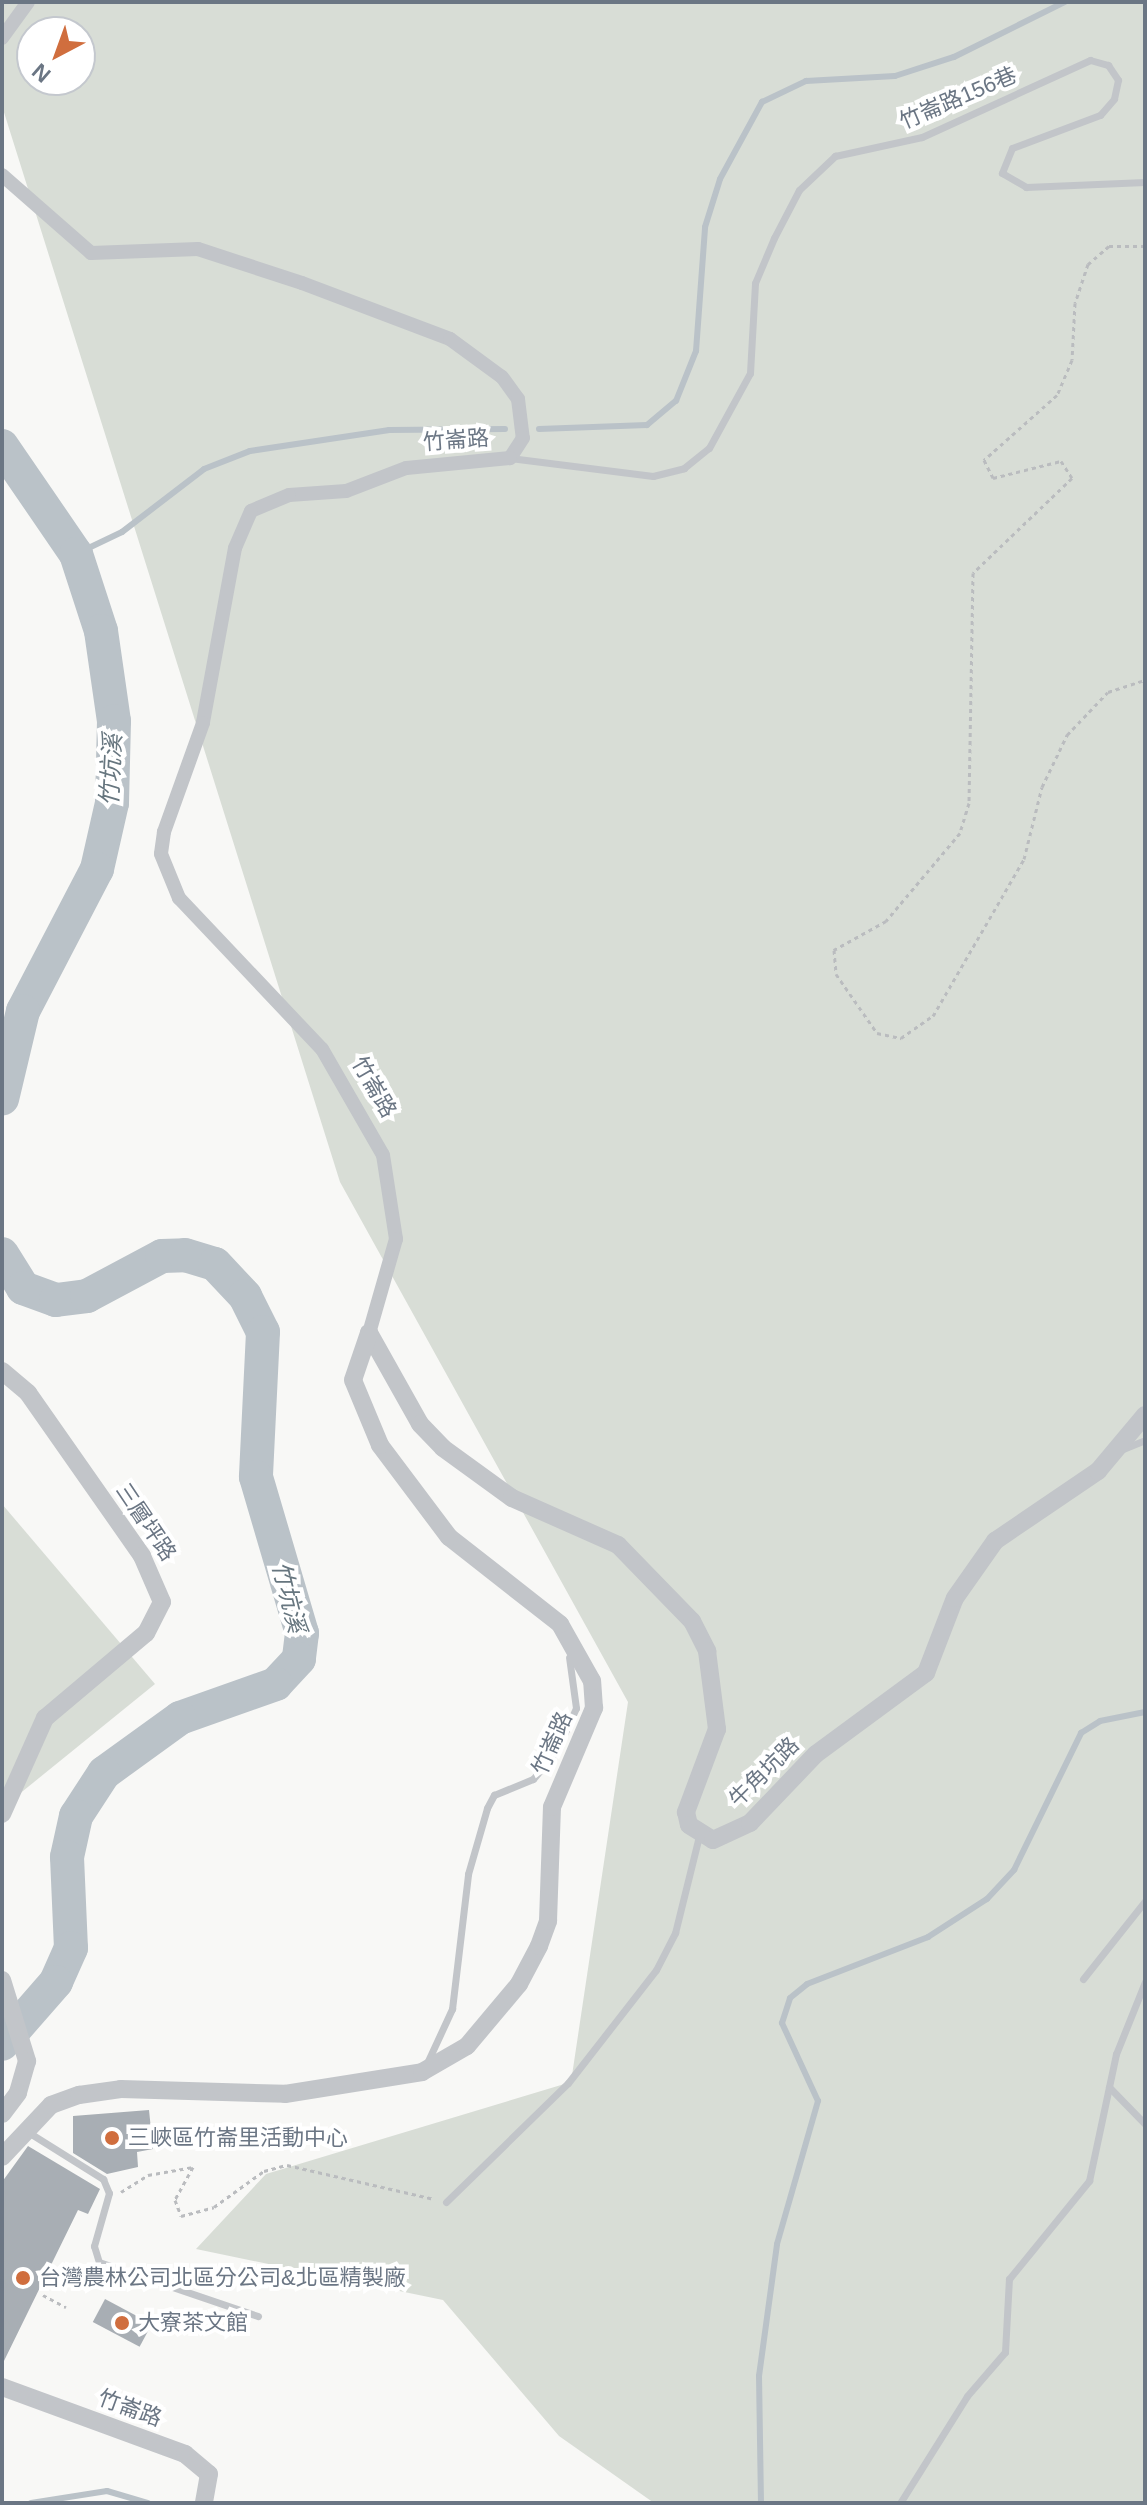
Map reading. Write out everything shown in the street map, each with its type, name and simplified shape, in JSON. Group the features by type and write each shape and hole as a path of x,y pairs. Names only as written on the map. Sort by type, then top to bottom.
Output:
{"street":[{"path":"2,38 28,2"},
{"name":"竹崙路","path":"2,175 91,253 198,249 450,339 502,377 518,399 523,438 510,458 406,468 346,491 289,495 251,511 232,559 203,723 164,832 161,854 179,898 322,1049 383,1155 396,1239 353,1380 399,1476 449,1537 551,1618 577,1647 594,1708 552,1807 548,1921 519,1984 467,2046 422,2072 285,2094 121,2089 51,2105 23,2128 2,2157"},
{"name":"牛角坑路","path":"369,1333 420,1424 443,1448 512,1498 618,1545 692,1621 707,1651 717,1729 686,1812 699,1836 728,1838 750,1823 816,1754 905,1693 926,1673 955,1598 995,1541 1117,1451 1145,1415"},
{"name":"三層坪路","path":"2,1371 28,1393 142,1556 162,1602 146,1633 45,1718 2,1814"},
{"path":"2,1980 23,2047 24,2077 2,2114"},
{"name":"竹崙路","path":"2,2387 185,2454 209,2474 204,2502"}],"lane":[{"name":"竹崙路156巷","path":"510,458 653,476 684,468 709,448 750,373 755,283 774,238 799,190 835,156 922,137 1090,60 1108,65 1118,80 1114,99 1100,115 1012,148 1002,173 1026,187 1145,182"},
{"path":"1117,1451 1145,1440"},
{"path":"422,2072 452,2009 468,1874 490,1800 545,1767 576,1708 574,1670 551,1618"},
{"path":"446,2202 568,2083 656,1970 675,1933 699,1836"},
{"path":"1083,1979 1145,1901"},
{"path":"900,2503 967,2396 1005,2352 1004,2289 1089,2181 1109,2087 1145,1982"},
{"path":"1109,2087 1145,2124"},
{"path":"23,2128 103,2179 109,2193 94,2246 99,2262 258,2316"}],"path":[{"path":"1145,246 1109,246 1088,264 1075,303 1072,360 1057,395 984,460 993,478 1061,461 1072,478 973,573 969,803 960,833 886,921 834,950 836,974 877,1033 901,1038 933,1016 1024,859 1042,787 1067,735 1108,692 1145,680"},
{"path":"109,2193 148,2175 193,2167 175,2200 181,2216 214,2207 264,2171 287,2165 446,2202"},
{"path":"43,2295 66,2307"}],"shaded area":[{"path":"2,2 1145,2 1145,2503 654,2503 559,2436 443,2300 196,2249 266,2174 571,2082 628,1702 340,1182 2,106"},
{"path":"2,1504 155,1684 2,1808"}],"building":[{"name":"三峽區竹崙里活動中心","path":"149,2110 153,2149 137,2152 138,2167 107,2174 73,2153 73,2116"},
{"name":"台灣農林公司北區分公司&北區精製廠","path":"28,2146 100,2189 88,2214 78,2210 2,2365 2,2182"},
{"name":"大寮茶文館","path":"105,2299 152,2324 140,2347 93,2322"}],"waterway":[{"path":"539,429 647,425 676,401 696,351 705,227 720,179 762,102 806,81 895,76 954,57 1065,2"},
{"path":"76,554 122,532 204,469 250,451 389,430 505,429"},
{"name":"竹坑溪","path":"2,446 76,554 101,631 114,721 112,803 97,869 23,1011 2,1099"},
{"name":"竹坑溪","path":"2,1254 23,1288 56,1300 87,1296 162,1256 185,1255 215,1264 245,1296 263,1332 256,1477 302,1633 299,1659 276,1684 180,1718 104,1773 76,1816 67,1857 71,1948 56,1982 2,2044"},
{"path":"761,2503 759,2376 777,2244 818,2101 782,2023 790,1998 807,1984 928,1937 987,1899 1014,1870 1081,1733 1100,1721 1145,1712"},
{"path":"31,2503 107,2491 148,2503"}],"place":[{"name":"三峽區竹崙里活動中心","path":"112,2138"},
{"name":"台灣農林公司北區分公司&北區精製廠","path":"23,2278"},
{"name":"大寮茶文館","path":"122,2323"}]}
